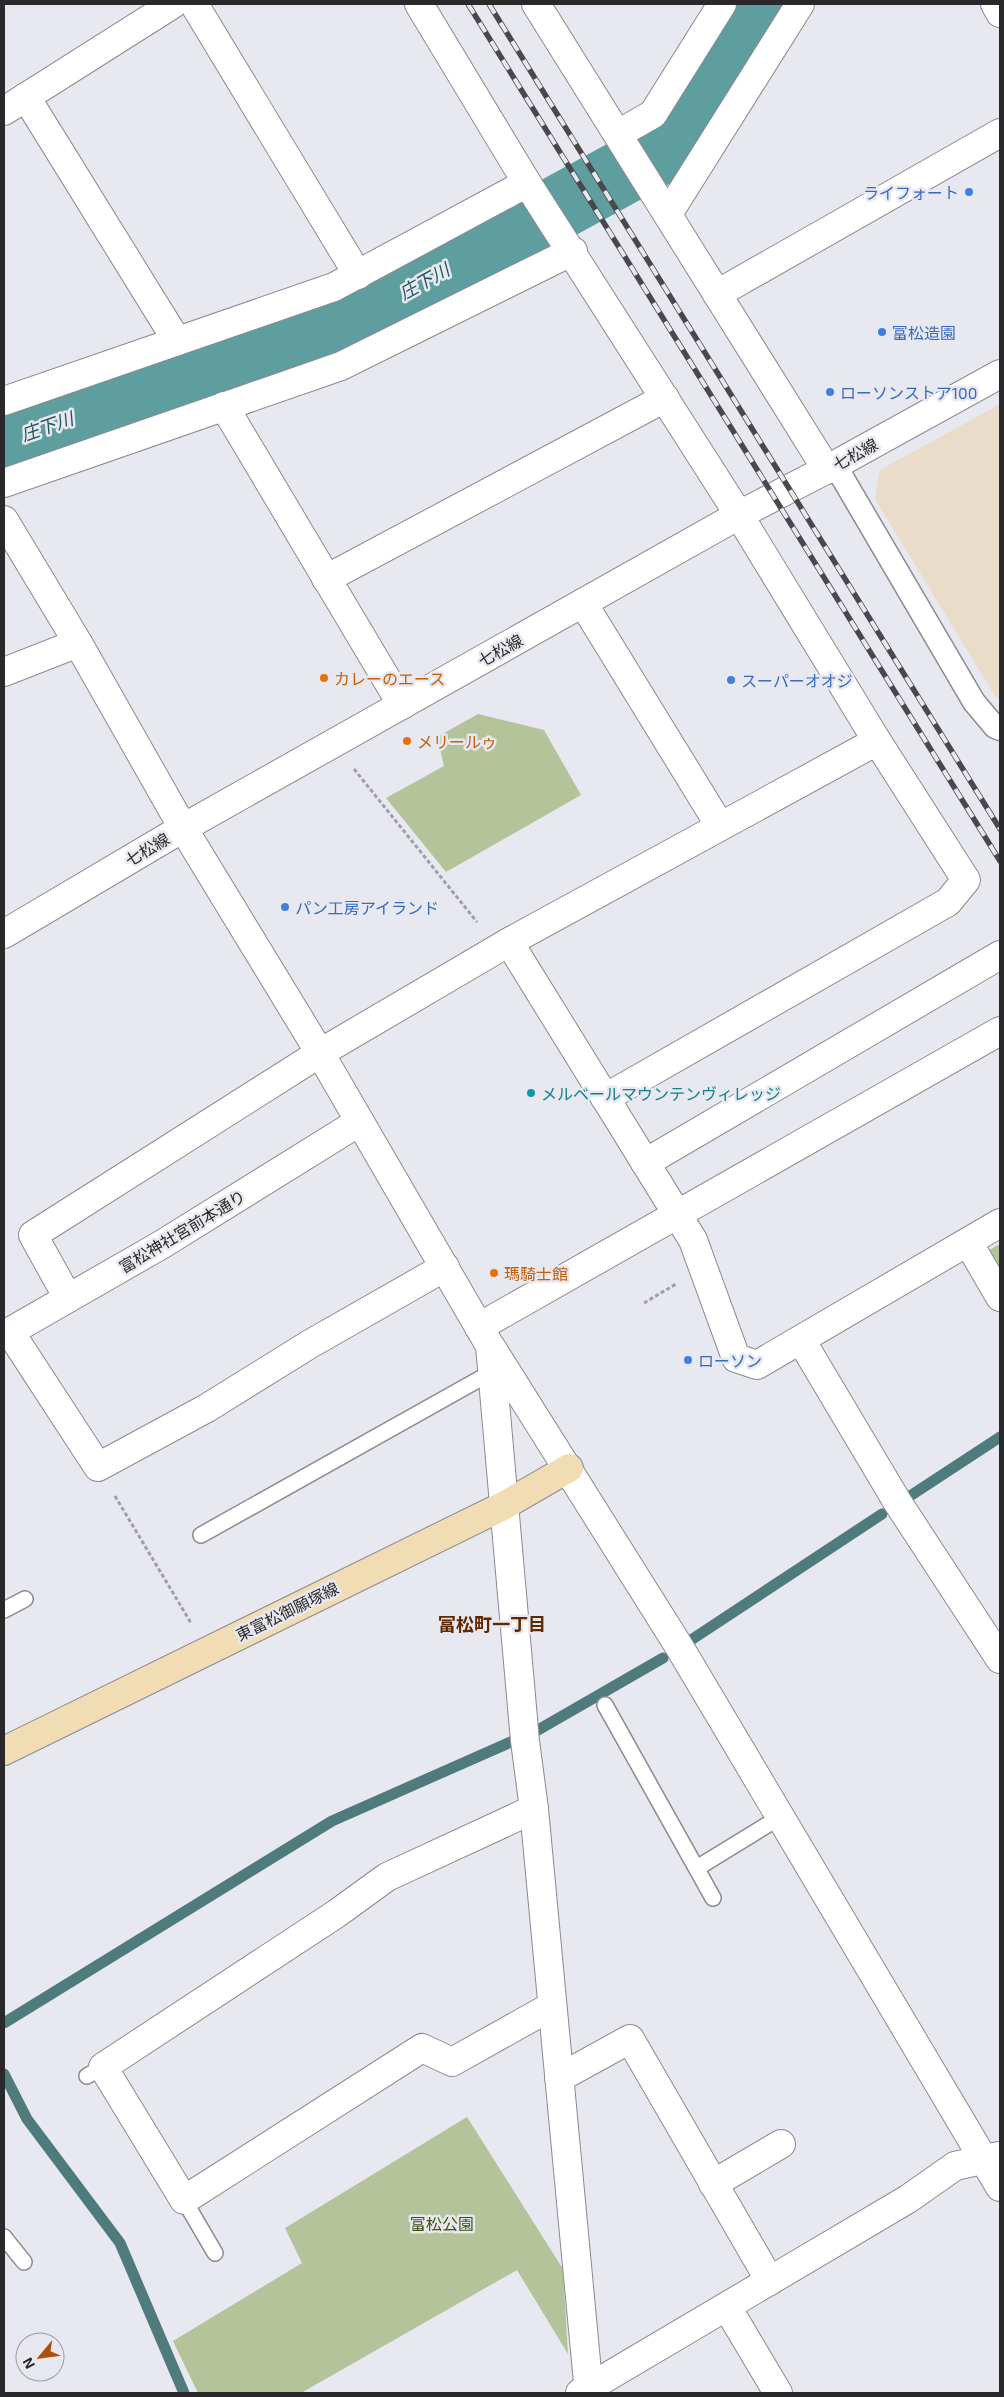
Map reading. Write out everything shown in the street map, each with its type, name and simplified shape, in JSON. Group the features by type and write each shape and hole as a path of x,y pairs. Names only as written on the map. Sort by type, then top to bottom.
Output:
{"main road":[{"name":"東富松御願塚線","path":"4,1751 505,1505 569,1468"}],"street":[{"path":"173,4 15,104 177,341"},
{"path":"194,4 358,275"},
{"path":"419,4 531,189 740,515 877,741 966,880 948,902 605,1098"},
{"path":"536,4 717,294 831,468 974,702 995,727 1000,729"},
{"path":"621,139 653,114 722,4"},
{"path":"668,214 800,4"},
{"path":"995,4 1000,13"},
{"path":"717,294 1000,133"},
{"path":"4,400 334,287 531,189"},
{"path":"4,482 341,366 568,244"},
{"name":"七松線","path":"4,934 183,828 333,743 740,515 831,468 1000,374"},
{"path":"326,579 665,398"},
{"path":"224,406 402,705"},
{"path":"4,520 78,642 183,828 320,1054 445,1267 487,1348 569,1468 680,1648 780,1817 992,2158 1000,2187"},
{"path":"583,603 720,826"},
{"path":"4,672 78,642"},
{"path":"68,1298 33,1236 320,1054 510,942 877,741"},
{"path":"510,942 693,1240 736,1358 757,1365 1000,1224"},
{"path":"645,1163 1000,955"},
{"path":"487,1348 678,1216 1000,1032"},
{"name":"富松神社宮前本通り","path":"7,1334 170,1240 359,1122"},
{"path":"968,1242 1000,1296"},
{"path":"7,1334 98,1467 207,1408 310,1344 445,1267"},
{"path":"801,1340 898,1503 1000,1658"},
{"path":"487,1348 505,1505 524,1732 534,1809 586,2392 908,2200 955,2166 992,2158"},
{"path":"534,1809 387,1877 336,1914 95,2072 184,2200 422,2048 452,2062 552,2006"},
{"path":"559,2078 630,2039 770,2281"},
{"path":"713,2184 781,2144"},
{"path":"727,2307 778,2393"}],"lane":[{"path":"201,1535 487,1348"},
{"path":"4,1610 25,1599"},
{"path":"605,1705 713,1898"},
{"path":"697,1868 780,1817"},
{"path":"184,2200 215,2253"},
{"path":"4,2237 24,2262"}],"path":[{"path":"333,743 492,940 510,942"},
{"path":"98,1467 207,1650"}],"shaded area":[{"path":"1000,404 1000,699 995,696 875,499 880,470"}],"green space":[{"path":"478,714 544,730 581,795 446,872 386,798 444,766 437,737"},
{"path":"1000,1244 1000,1270 989,1250"},
{"name":"富松公園","path":"467,2117 563,2269 568,2354 517,2270 301,2393 198,2393 173,2341 302,2263 285,2228"}],"waterway":[{"name":"庄下川","path":"4,441 346,324 669,147 764,4"},
{"path":"910,1496 1000,1437"},
{"path":"691,1640 882,1514"},
{"path":"4,2023 332,1821 538,1730 663,1658"},
{"path":"4,2074 27,2119 120,2243 184,2393"}],"railway":[{"path":"468,4 1000,861"},
{"path":"489,4 1000,829"}],"place":[{"name":"ライフォート","path":"969,192"},
{"name":"富松造園","path":"882,332"},
{"name":"ローソンストア100","path":"830,392"},
{"name":"カレーのエース","path":"324,678"},
{"name":"スーパーオオジ","path":"731,680"},
{"name":"メリールゥ","path":"407,741"},
{"name":"パン工房アイランド","path":"285,907"},
{"name":"メルベールマウンテンヴィレッジ","path":"531,1093"},
{"name":"瑪騎士館","path":"494,1273"},
{"name":"ローソン","path":"688,1360"}],"district":[{"name":"富松町一丁目","path":"492,1624"}]}
